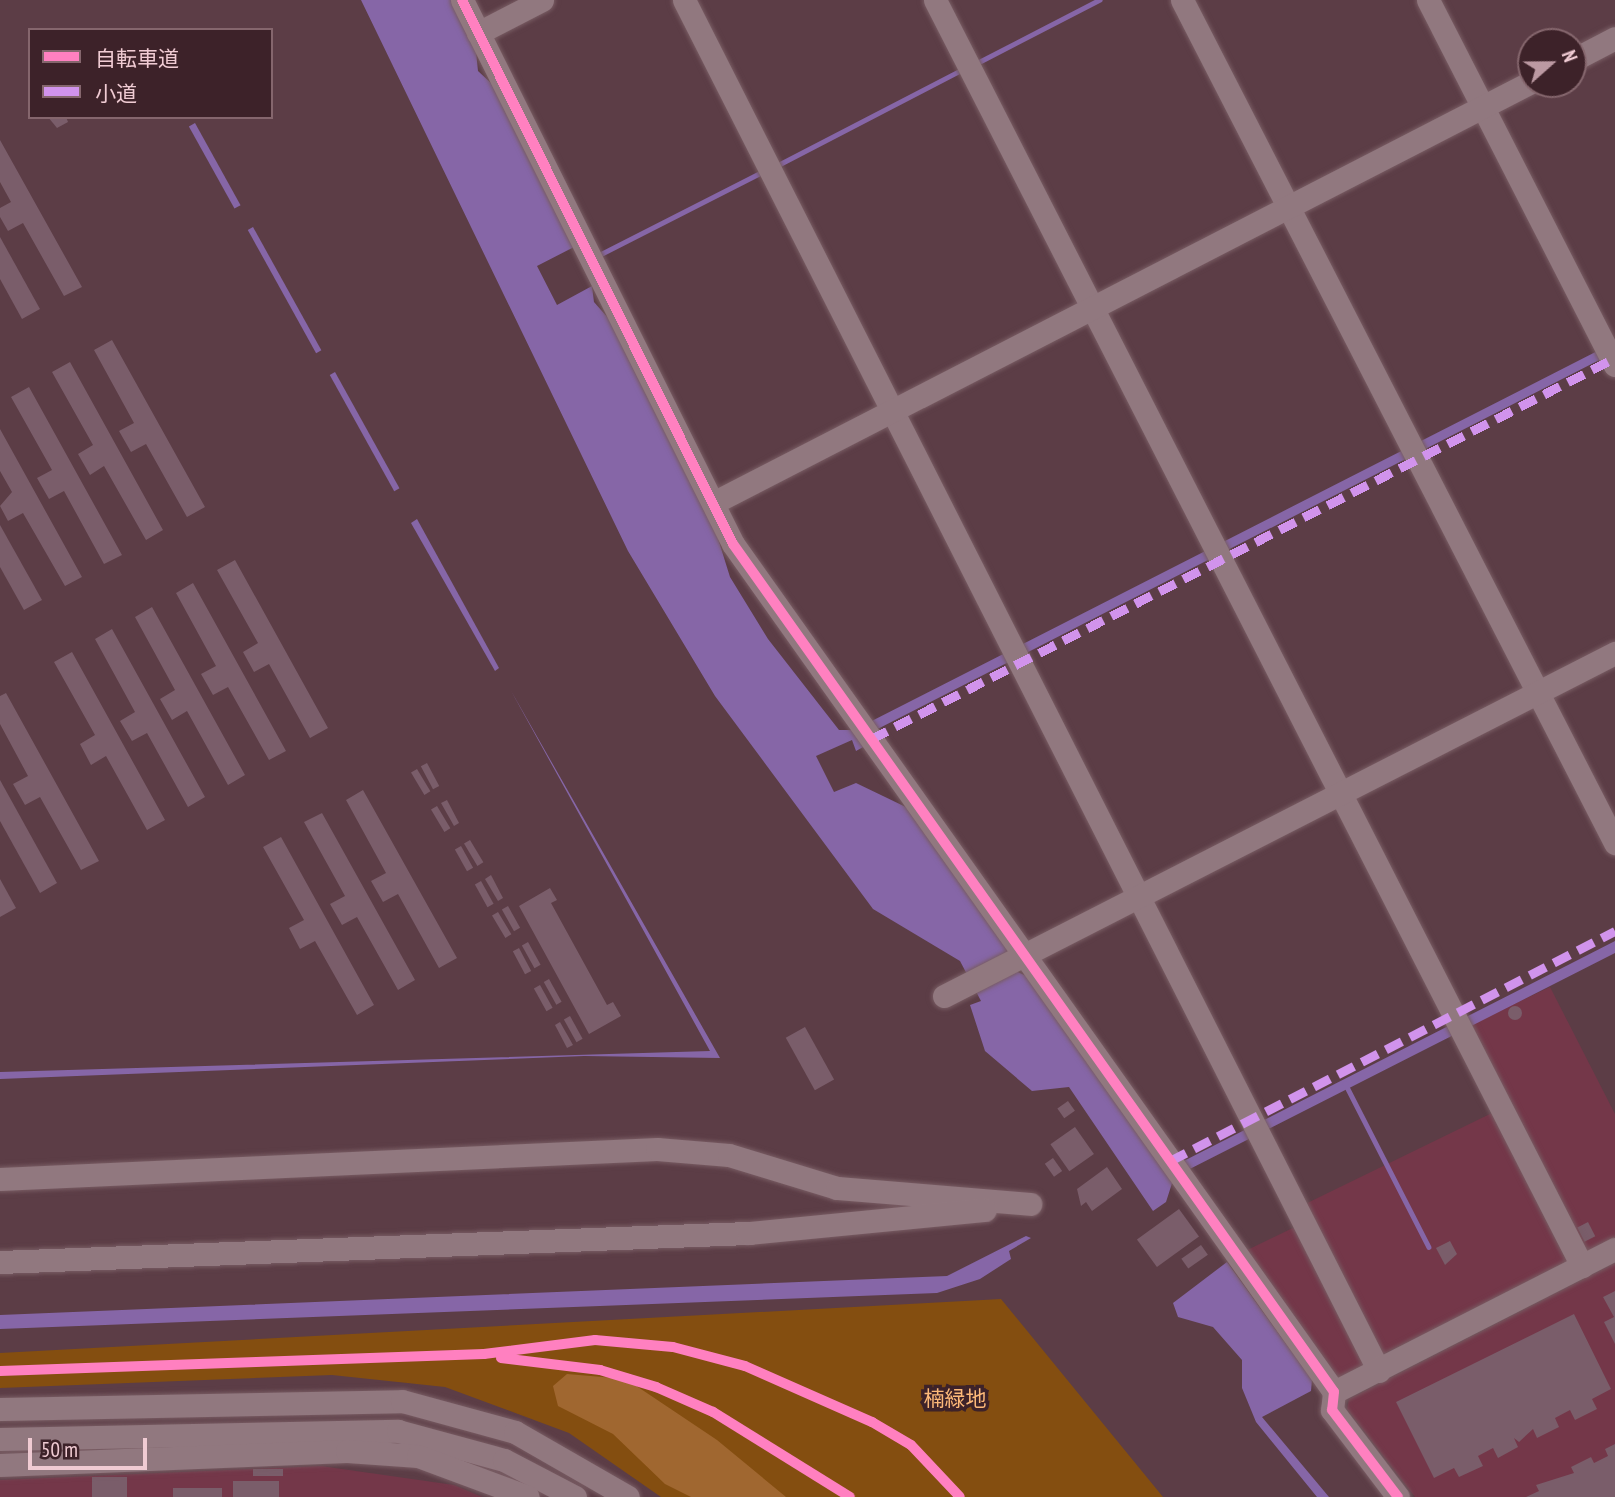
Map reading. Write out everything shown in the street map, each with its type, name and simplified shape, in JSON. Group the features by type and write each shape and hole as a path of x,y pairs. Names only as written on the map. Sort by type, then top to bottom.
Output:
{"street":[{"path":"462,0 733,544 865,730 1019,957 1176,1170 1334,1392 1332,1410 1398,1497"},
{"path":"478,33 542,0"},
{"path":"684,0 1379,1371"},
{"path":"935,0 1581,1266"},
{"path":"1182,0 1615,843"},
{"path":"1428,0 1610,355"},
{"path":"1587,53 1615,38"},
{"path":"713,503 1517,89"},
{"path":"951,993 1615,653"},
{"path":"0,1179 657,1149 729,1155 837,1188 1030,1203 749,1233 0,1262"},
{"path":"1334,1392 1615,1249"},
{"path":"0,1409 402,1401 515,1432 628,1497"},
{"path":"0,1439 398,1431 504,1460 575,1497"},
{"path":"0,1465 359,1452 418,1456 528,1497"}],"shaded area":[{"path":"361,0 451,0 476,51 478,71 492,84 574,247 537,266 557,305 592,286 594,302 609,319 716,532 730,577 768,639 839,730 854,730 1615,342 1615,352 860,738 865,746 856,751 852,740 816,756 834,792 856,783 910,809 1005,943 1013,970 1031,978 1168,1169 1615,941 1615,953 1174,1177 1166,1202 1153,1211 1069,1087 1032,1091 985,1051 970,1005 981,1001 960,961 873,909 715,696 628,551"},
{"path":"195,123 241,205 234,209 189,126"},
{"path":"253,227 321,350 316,353 248,230"},
{"path":"335,372 399,488 394,491 330,375"},
{"path":"417,519 499,668 495,671 411,523"},
{"path":"510,689 720,1058 584,1056 0,1079 0,1072 710,1051"},
{"path":"1550,987 1615,1114 1615,1239 1587,1253 1465,1027"},
{"path":"1494,1112 1568,1264 1376,1358 1302,1206"},
{"path":"1299,1225 1368,1364 1338,1382 1241,1253"},
{"path":"1026,1236 1031,1238 1009,1251 1011,1259 980,1279 937,1293 0,1329 0,1315 947,1276"},
{"path":"1227,1262 1312,1380 1311,1391 1262,1417 1329,1497 1317,1497 1256,1422 1242,1388 1242,1360 1213,1327 1178,1317 1173,1303"},
{"path":"1615,1263 1615,1497 1415,1497 1347,1409 1349,1399"},
{"path":"567,1374 626,1379 717,1440 786,1497 691,1497 665,1484 613,1434 558,1406 553,1386"},
{"path":"321,1466 454,1485 482,1497 0,1497 0,1480"}],"green space":[{"name":"楠緑地","path":"1001,1299 1163,1497 661,1497 569,1433 445,1387 332,1375 0,1388 0,1353"}],"building":[{"path":"50,119 67,119 68,122 57,128"},
{"path":"0,140 82,287 64,296 23,223 8,231 0,217 0,208 11,202 0,182"},
{"path":"0,237 40,309 22,319 0,279"},
{"path":"112,340 205,507 187,517 146,444 131,452 119,431 134,423 94,350"},
{"path":"70,362 163,530 146,540 104,466 90,475 78,454 93,445 52,372"},
{"path":"29,387 122,555 104,564 64,491 49,499 37,478 52,470 11,397"},
{"path":"0,429 82,577 65,586 23,513 8,521 0,506 12,492 0,471"},
{"path":"0,525 42,600 24,610 0,567"},
{"path":"235,560 328,728 310,738 269,664 254,672 243,652 258,643 217,570"},
{"path":"193,583 286,751 269,760 228,687 213,695 201,674 216,666 176,593"},
{"path":"152,607 245,775 228,785 187,711 172,720 160,699 175,690 135,617"},
{"path":"112,629 205,797 188,807 147,733 132,741 120,721 135,712 95,639"},
{"path":"72,652 165,820 147,830 106,756 91,765 80,744 95,735 54,662"},
{"path":"6,693 99,861 81,870 40,797 25,805 13,784 28,776 0,724 0,696"},
{"path":"427,763 439,786 433,789 421,766"},
{"path":"417,769 430,791 424,795 411,773"},
{"path":"0,780 57,883 40,893 0,821"},
{"path":"363,790 457,958 439,968 398,894 383,902 371,881 386,873 346,800"},
{"path":"447,800 459,823 454,826 441,803"},
{"path":"437,806 450,828 444,832 431,810"},
{"path":"322,813 415,980 398,990 357,917 342,925 330,904 345,896 304,822"},
{"path":"281,837 374,1005 357,1015 315,941 300,949 289,928 304,920 263,847"},
{"path":"470,840 483,862 477,866 464,844"},
{"path":"461,846 473,868 467,871 455,849"},
{"path":"491,875 503,898 498,901 485,879"},
{"path":"0,879 16,908 0,917"},
{"path":"481,881 494,904 487,907 475,884"},
{"path":"550,888 557,900 551,903 607,1005 613,1002 621,1016 589,1034 519,906"},
{"path":"508,906 520,928 514,931 502,909"},
{"path":"498,912 511,934 505,938 492,916"},
{"path":"528,942 541,965 534,968 522,945"},
{"path":"519,948 531,971 525,974 513,951"},
{"path":"549,979 562,1002 556,1005 544,982"},
{"path":"540,985 553,1008 546,1011 534,988"},
{"path":"1512,1006 1518,1006 1522,1013 1518,1020 1512,1020 1508,1016 1508,1010"},
{"path":"570,1016 583,1039 576,1042 564,1019"},
{"path":"560,1022 573,1045 567,1048 555,1025"},
{"path":"805,1027 834,1079 815,1090 786,1038"},
{"path":"1068,1101 1075,1111 1064,1118 1057,1108"},
{"path":"1075,1127 1094,1154 1069,1171 1050,1144"},
{"path":"1053,1158 1062,1171 1054,1177 1045,1164"},
{"path":"1107,1167 1122,1189 1092,1211 1086,1202 1081,1206 1077,1189"},
{"path":"1179,1209 1199,1237 1157,1267 1137,1240"},
{"path":"1588,1222 1595,1236 1585,1242 1577,1227"},
{"path":"1450,1241 1457,1254 1445,1265 1436,1248"},
{"path":"1201,1245 1208,1255 1188,1269 1181,1259"},
{"path":"1615,1291 1615,1344 1604,1322 1614,1317 1603,1297"},
{"path":"1574,1314 1611,1389 1592,1399 1597,1409 1575,1420 1570,1410 1555,1418 1559,1427 1537,1438 1533,1429 1519,1442 1514,1438 1518,1447 1498,1458 1493,1448 1478,1456 1483,1466 1459,1477 1454,1468 1434,1478 1396,1402"},
{"path":"1615,1444 1615,1497 1526,1497 1539,1491 1536,1485 1574,1473 1571,1467 1591,1457 1594,1463 1608,1456 1605,1449"},
{"path":"253,1469 283,1469 283,1476 253,1476"},
{"path":"92,1477 127,1477 127,1497 92,1497"},
{"path":"233,1481 279,1481 279,1497 233,1497"},
{"path":"173,1488 222,1488 222,1497 173,1497"}],"waterway":[{"path":"975,64 1099,0"},
{"path":"778,165 959,71"},
{"path":"601,254 764,171"},
{"path":"1345,1083 1429,1247"}],"marked path":[{"path":"871,739 1615,358"},
{"path":"1170,1161 1615,931"}],"cycle path":[{"path":"462,0 733,544 1334,1392 1332,1410 1398,1497"},
{"path":"0,1371 484,1354 595,1340 673,1347 745,1366 872,1422 911,1445 960,1497"},
{"path":"501,1358 600,1370 656,1387 713,1412 850,1497"}]}
